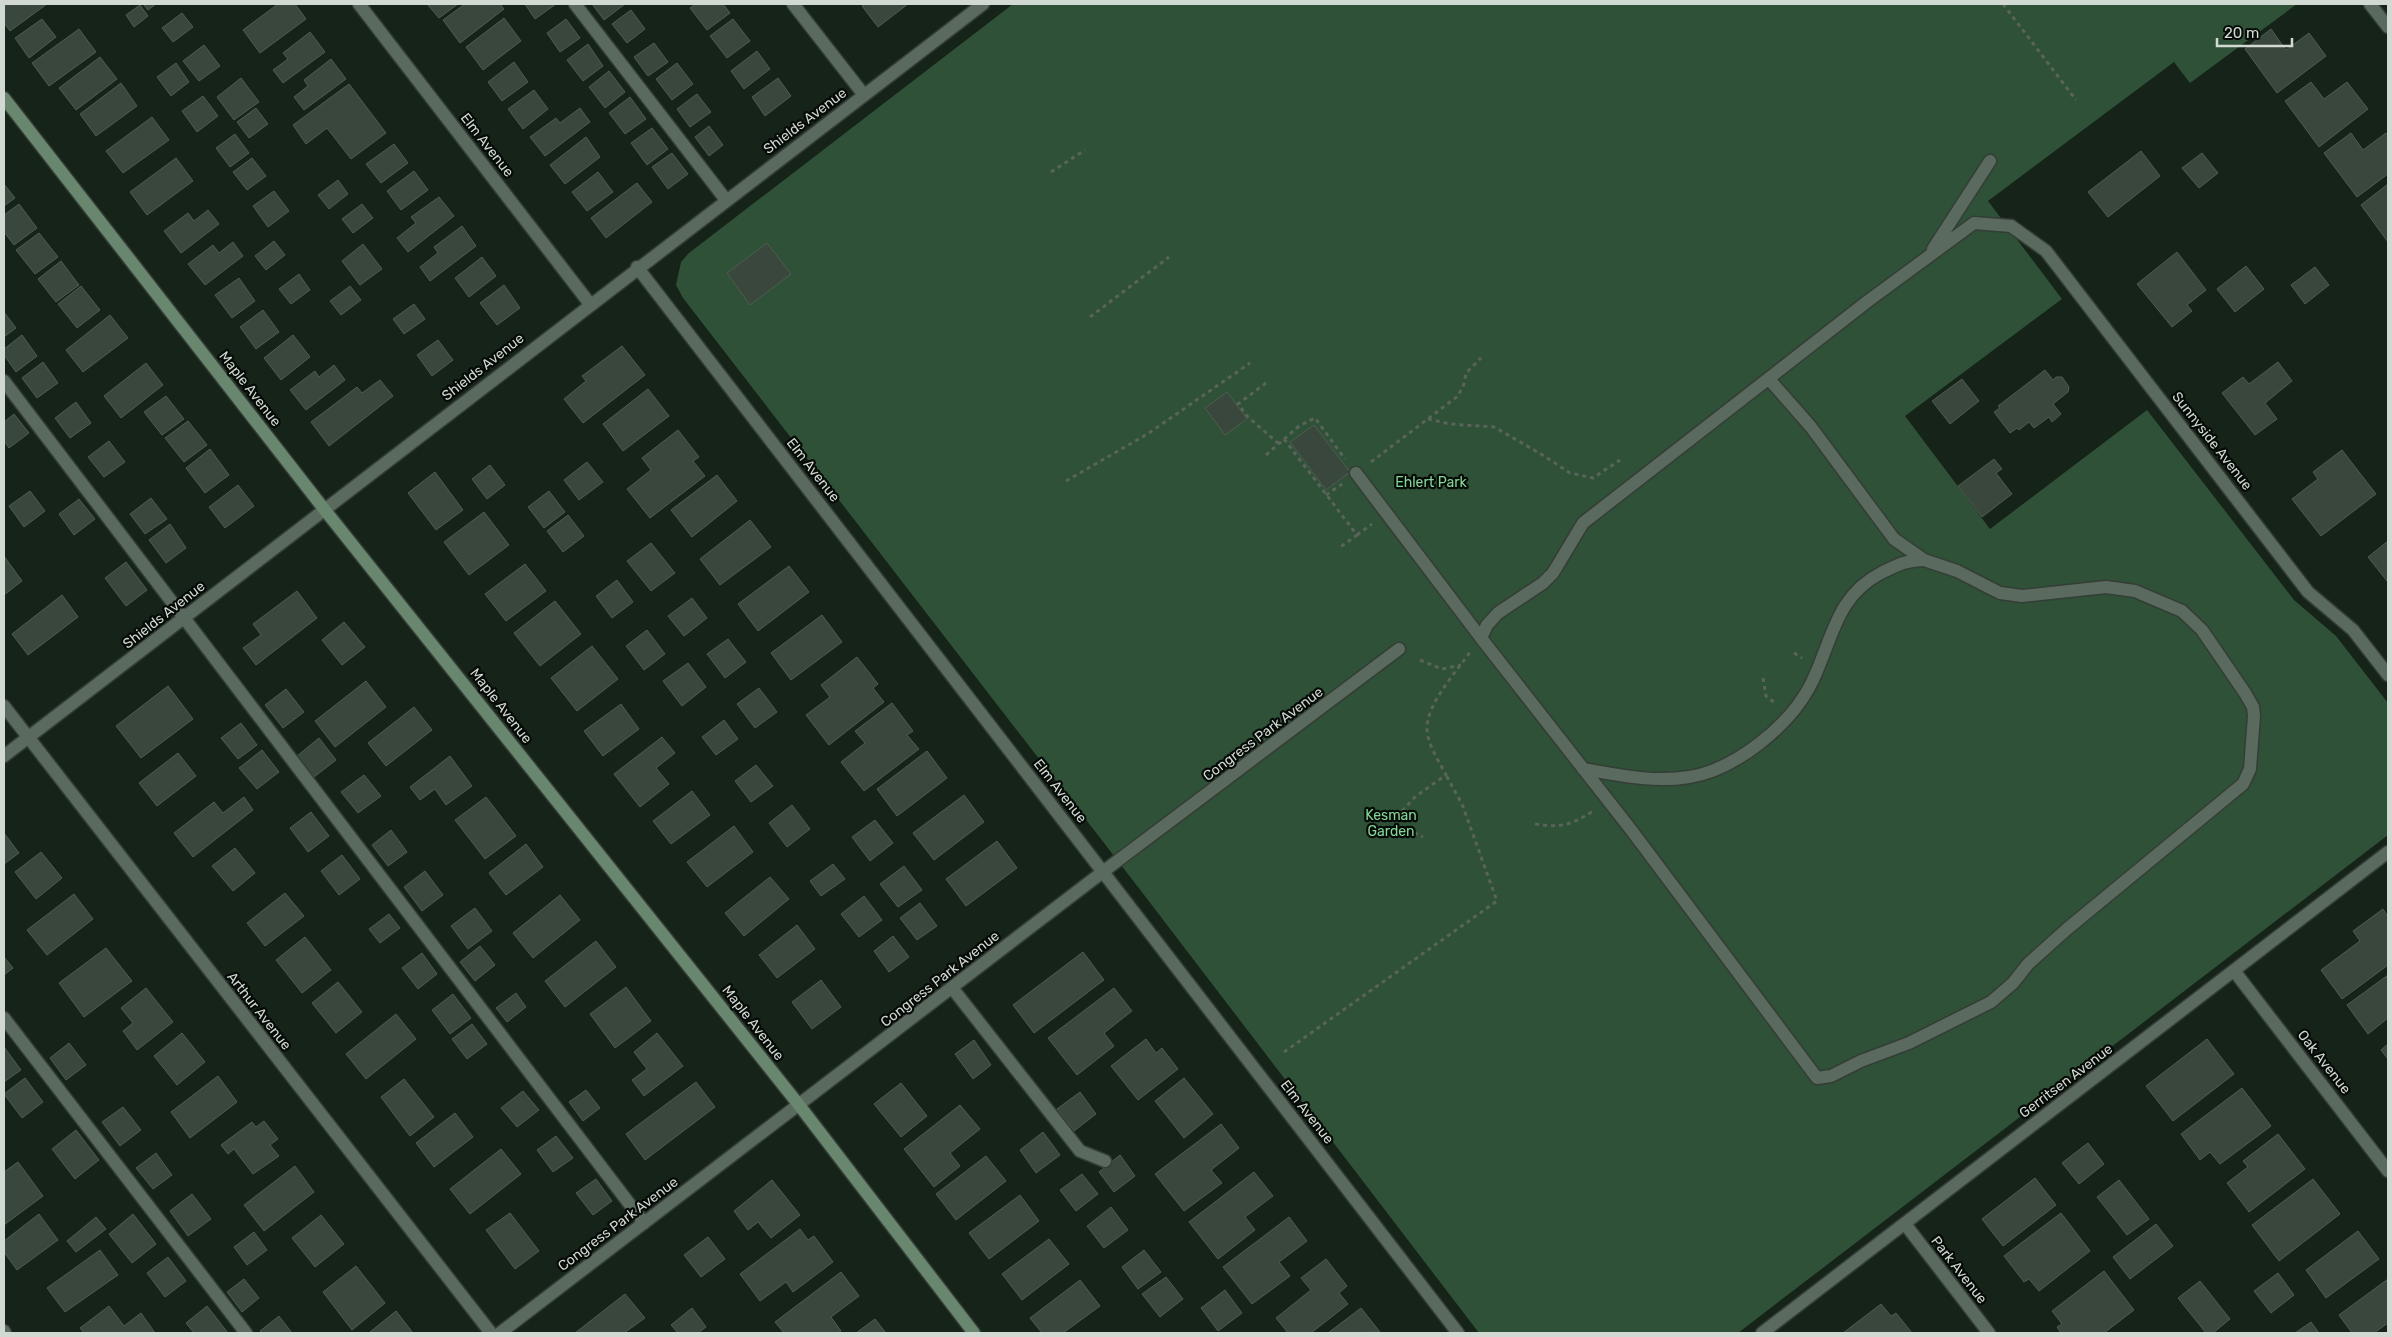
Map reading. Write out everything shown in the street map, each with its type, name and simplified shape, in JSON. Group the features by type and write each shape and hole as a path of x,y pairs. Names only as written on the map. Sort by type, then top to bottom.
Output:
{"street":[{"name":"Elm Avenue","path":"359,4 590,304"},
{"path":"575,4 726,200"},
{"path":"793,4 864,95"},
{"name":"Shields Avenue","path":"4,756 185,618 324,508 983,4"},
{"path":"2370,4 2388,28"},
{"name":"Maple Avenue","path":"4,98 324,508 799,1106 974,1333"},
{"path":"1481,638 1488,625 1498,613 1543,583 1553,573 1583,523 1927,257 1990,160"},
{"name":"Sunnyside Avenue","path":"1927,257 1974,223 2011,226 2046,251 2308,592 2353,630 2388,676"},
{"name":"Elm Avenue","path":"638,268 1458,1333"},
{"path":"1356,473 1608,801 1817,1078 1832,1076 1861,1061 1909,1042 1991,1002 2013,983 2028,964 2067,929 2243,784 2250,769 2253,707 2246,693 2202,630 2182,611 2135,591 2106,587 2022,596 2000,593 1957,571 1924,560 1894,539 1811,426 1769,380"},
{"path":"4,381 644,1223"},
{"path":"1583,769 1640,779 1689,778 1713,771 1739,757 1761,742 1792,714 1811,685 1839,616 1852,595 1874,577 1905,561 1924,560"},
{"name":"Congress Park Avenue","path":"500,1333 953,989 1104,871 1399,649"},
{"name":"Arthur Avenue","path":"4,706 492,1333"},
{"name":"Gerritsen Avenue","path":"1762,1333 2235,972 2388,852"},
{"name":"Oak Avenue","path":"2235,972 2388,1170"},
{"path":"953,989 1080,1151 1104,1161"},
{"path":"4,1018 246,1333"},
{"name":"Park Avenue","path":"1905,1224 1989,1333"}],"path":[{"path":"2003,4 2076,100"},
{"path":"1051,172 1085,150"},
{"path":"1090,316 1169,258"},
{"path":"1266,455 1299,426 1315,418 1356,473 1458,396 1464,384 1466,373 1481,358"},
{"path":"1066,480 1149,433 1250,363"},
{"path":"1266,383 1238,404 1248,417 1279,444"},
{"path":"1428,419 1450,424 1494,427 1570,473 1593,478 1620,460"},
{"path":"1284,439 1356,535 1339,548"},
{"path":"1284,1052 1497,901 1462,804 1433,749 1427,729 1432,706 1481,638"},
{"path":"1420,660 1442,669 1462,665"},
{"path":"1763,678 1766,696 1792,714"},
{"path":"1402,812 1416,796 1446,775"},
{"path":"1536,824 1558,828 1577,821 1608,801"},
{"path":"1407,829 1423,837"}],"green space":[{"name":"Ehlert Park","path":"1013,4 2297,4 2190,83 2174,62 1988,201 2062,299 1905,416 1990,529 2147,410 2294,600 2336,636 2388,703 2388,835 1738,1333 1479,1333 1138,887 683,298 676,285 681,262 689,253"}],"building":[{"path":"8,4 47,4 10,31 4,23 4,7"},
{"path":"143,4 156,4 148,10"},
{"path":"278,4 295,4 306,19 260,53 243,30"},
{"path":"427,4 458,4 439,18"},
{"path":"465,4 500,4 504,9 460,43 443,20"},
{"path":"525,4 556,4 535,19"},
{"path":"592,4 625,4 604,20"},
{"path":"696,4 723,4 730,13 707,30 690,8"},
{"path":"865,4 908,4 878,27 862,6"},
{"path":"140,5 148,16 134,27 126,15"},
{"path":"631,10 645,29 627,43 612,24"},
{"path":"182,13 193,27 173,42 162,28"},
{"path":"504,18 521,41 483,70 466,47"},
{"path":"42,19 56,37 29,58 15,38"},
{"path":"566,19 580,38 560,52 547,33"},
{"path":"733,19 750,41 727,58 710,36"},
{"path":"79,29 96,52 49,86 32,63"},
{"path":"2271,29 2286,50 2309,33 2326,56 2277,93 2245,49"},
{"path":"310,32 325,52 283,83 273,70 288,59 283,53"},
{"path":"654,43 668,62 648,76 634,57"},
{"path":"588,44 603,66 583,81 567,60"},
{"path":"204,45 220,66 199,81 183,61"},
{"path":"757,51 770,69 744,89 731,71"},
{"path":"100,57 117,79 76,110 59,88"},
{"path":"331,59 346,79 304,110 294,97 308,86 304,80"},
{"path":"514,62 528,82 502,101 488,82"},
{"path":"176,63 189,82 171,96 157,77"},
{"path":"677,63 693,84 672,100 656,79"},
{"path":"609,71 625,92 605,108 589,87"},
{"path":"241,78 259,102 234,120 217,97"},
{"path":"778,78 791,96 765,116 752,97"},
{"path":"2311,82 2324,99 2347,82 2368,109 2319,147 2285,101"},
{"path":"121,83 137,106 96,136 80,114"},
{"path":"349,84 386,133 351,159 327,128 306,144 293,125"},
{"path":"534,90 548,109 523,129 508,109"},
{"path":"697,94 711,112 690,127 677,109"},
{"path":"203,96 218,116 197,132 182,111"},
{"path":"630,97 646,119 625,134 609,113"},
{"path":"256,108 268,124 249,138 237,122"},
{"path":"580,108 590,122 545,156 530,137 556,118 560,123"},
{"path":"152,117 169,140 123,173 106,151"},
{"path":"709,126 723,145 709,156 695,137"},
{"path":"652,128 668,149 647,165 631,143"},
{"path":"2351,133 2363,150 2386,133 2388,136 2388,174 2357,197 2324,153"},
{"path":"235,134 249,153 230,167 216,148"},
{"path":"586,137 600,157 565,184 550,165"},
{"path":"394,144 408,163 381,183 366,164"},
{"path":"2141,151 2160,176 2108,217 2088,192"},
{"path":"672,153 688,174 668,189 652,167"},
{"path":"2202,153 2218,173 2199,188 2182,168"},
{"path":"176,158 193,181 147,215 130,192"},
{"path":"252,158 266,176 247,190 233,172"},
{"path":"414,171 428,190 401,210 387,191"},
{"path":"598,172 613,192 587,211 572,192"},
{"path":"338,180 348,194 329,209 318,195"},
{"path":"637,183 652,202 606,238 591,218"},
{"path":"4,184 15,198 4,206"},
{"path":"2388,184 2388,242 2361,205"},
{"path":"274,191 289,211 268,227 253,206"},
{"path":"439,197 454,216 408,252 397,238 416,223 411,217"},
{"path":"19,204 37,228 14,245 4,232 4,215"},
{"path":"362,204 373,218 353,233 342,219"},
{"path":"208,210 219,224 181,253 164,231 188,213 194,221"},
{"path":"462,226 476,246 430,281 420,267 438,253 434,247"},
{"path":"39,233 58,257 35,274 16,250"},
{"path":"274,241 285,255 266,270 255,256"},
{"path":"233,242 243,256 205,285 188,264 213,245 219,253"},
{"path":"767,243 791,274 750,305 727,273"},
{"path":"363,244 382,269 360,285 342,261"},
{"path":"2177,252 2206,290 2187,305 2192,311 2172,327 2137,284"},
{"path":"482,257 496,276 469,297 455,278"},
{"path":"61,261 79,285 56,302 38,279"},
{"path":"2246,266 2264,289 2235,312 2217,289"},
{"path":"2315,267 2329,285 2305,304 2291,285"},
{"path":"299,274 310,290 291,304 279,289"},
{"path":"239,278 255,301 232,318 215,295"},
{"path":"504,285 520,308 497,325 480,303"},
{"path":"81,286 100,310 77,328 58,304"},
{"path":"350,286 361,300 341,315 330,301"},
{"path":"414,304 425,319 404,334 393,319"},
{"path":"263,310 279,332 256,349 240,327"},
{"path":"4,312 16,328 4,337"},
{"path":"110,315 128,338 83,372 66,350"},
{"path":"22,335 37,356 16,372 4,355 4,349"},
{"path":"293,335 310,357 281,380 264,358"},
{"path":"438,340 453,360 432,376 417,355"},
{"path":"622,346 645,375 583,423 564,399 586,381 582,376"},
{"path":"43,362 58,383 37,398 22,378"},
{"path":"2278,362 2292,381 2265,403 2277,419 2255,435 2222,393 2243,377 2249,384"},
{"path":"146,363 163,385 121,418 104,396"},
{"path":"334,365 345,380 306,410 290,390 315,371 319,377"},
{"path":"2045,370 2053,380 2056,377 2062,377 2069,387 2068,392 2053,404 2061,414 2052,422 2049,417 2034,428 2029,422 2019,430 2017,428 2010,433 1994,412 2000,408 1998,406"},
{"path":"1962,379 1979,401 1950,424 1932,401"},
{"path":"380,380 393,396 329,446 311,422 357,387 362,393"},
{"path":"648,389 669,416 623,451 603,424"},
{"path":"1227,392 1247,419 1225,435 1205,408"},
{"path":"166,396 184,419 162,435 144,412"},
{"path":"76,402 91,423 70,438 55,418"},
{"path":"14,414 29,433 9,448 4,441 4,422"},
{"path":"188,421 207,445 184,462 165,438"},
{"path":"1314,425 1350,472 1326,490 1290,442"},
{"path":"678,430 699,457 693,461 705,476 650,518 627,489 651,470 642,458"},
{"path":"109,441 125,462 104,477 88,457"},
{"path":"210,449 229,475 205,493 186,468"},
{"path":"2342,450 2376,494 2321,536 2292,499 2318,479 2313,472"},
{"path":"1994,459 2002,469 1996,473 2012,494 1982,517 1958,486"},
{"path":"587,462 603,482 579,500 564,480"},
{"path":"490,465 505,485 487,499 472,479"},
{"path":"435,472 463,510 436,530 408,493"},
{"path":"717,475 737,501 692,537 671,510"},
{"path":"238,485 254,506 225,528 209,507"},
{"path":"30,491 45,511 24,527 9,506"},
{"path":"549,491 565,512 544,528 528,507"},
{"path":"151,498 167,519 145,534 130,514"},
{"path":"79,499 95,519 74,535 59,514"},
{"path":"484,512 509,545 469,575 444,542"},
{"path":"568,515 584,536 563,552 547,531"},
{"path":"750,520 771,547 720,585 700,559"},
{"path":"170,524 186,548 166,563 149,540"},
{"path":"2388,541 2388,580 2387,581 2368,557"},
{"path":"651,543 675,573 651,591 627,561"},
{"path":"4,556 22,581 4,595"},
{"path":"126,562 147,590 126,606 105,578"},
{"path":"525,564 546,591 506,621 485,594"},
{"path":"789,566 809,592 758,631 738,604"},
{"path":"617,580 633,602 612,618 596,596"},
{"path":"297,591 317,618 256,665 243,648 261,635 253,624"},
{"path":"62,595 78,617 28,655 12,634"},
{"path":"692,598 707,618 684,636 668,616"},
{"path":"555,601 581,634 540,666 514,633"},
{"path":"822,615 842,642 791,680 771,653"},
{"path":"344,622 365,647 342,665 322,640"},
{"path":"647,630 665,654 644,670 626,646"},
{"path":"728,639 746,662 725,678 707,654"},
{"path":"592,646 618,679 577,711 551,678"},
{"path":"857,657 878,684 873,688 884,702 829,745 806,715 830,697 821,685"},
{"path":"688,663 706,687 682,706 663,681"},
{"path":"366,681 386,707 335,747 315,721"},
{"path":"168,686 193,719 141,758 116,726"},
{"path":"759,688 777,712 755,728 737,704"},
{"path":"286,689 304,712 283,728 265,705"},
{"path":"892,703 913,731 907,735 919,749 864,791 841,762 865,743 855,731"},
{"path":"621,704 639,729 603,756 584,731"},
{"path":"414,707 432,730 386,766 368,743"},
{"path":"724,720 738,739 716,755 702,737"},
{"path":"241,723 257,745 238,759 221,738"},
{"path":"662,737 675,753 656,768 669,784 640,807 614,774"},
{"path":"319,738 336,760 314,777 297,756"},
{"path":"262,750 279,772 257,789 239,768"},
{"path":"927,751 947,778 897,816 877,789"},
{"path":"178,753 196,776 157,806 139,783"},
{"path":"450,756 472,786 446,805 435,789 420,800 410,787"},
{"path":"756,765 773,786 751,802 735,781"},
{"path":"364,775 381,796 358,813 341,792"},
{"path":"692,791 710,815 671,844 653,821"},
{"path":"964,795 984,822 934,860 913,833"},
{"path":"244,797 253,810 193,857 174,833 214,802 223,813"},
{"path":"486,797 516,836 485,859 455,820"},
{"path":"792,805 810,829 787,847 769,823"},
{"path":"311,812 329,836 308,852 290,828"},
{"path":"875,820 893,843 870,861 852,837"},
{"path":"734,826 753,852 707,887 687,862"},
{"path":"391,830 407,852 388,866 372,845"},
{"path":"4,833 19,853 4,864"},
{"path":"997,841 1017,868 966,906 946,879"},
{"path":"526,844 543,867 506,895 489,873"},
{"path":"235,848 255,873 233,891 212,866"},
{"path":"41,852 62,878 36,899 15,872"},
{"path":"342,855 360,879 339,895 321,871"},
{"path":"833,864 845,879 821,896 810,881"},
{"path":"904,866 922,890 898,907 880,884"},
{"path":"425,871 443,895 422,911 404,887"},
{"path":"770,877 789,899 744,936 725,913"},
{"path":"285,893 304,916 265,946 247,923"},
{"path":"74,894 93,919 47,955 27,930"},
{"path":"560,895 580,920 533,958 513,933"},
{"path":"864,896 882,920 859,937 841,914"},
{"path":"920,903 937,926 917,940 900,918"},
{"path":"475,908 492,931 468,949 451,926"},
{"path":"2383,909 2388,917 2388,965 2342,999 2321,970 2360,941 2353,931"},
{"path":"389,914 400,928 380,943 369,929"},
{"path":"797,925 815,949 777,978 759,955"},
{"path":"893,936 909,957 889,972 874,951"},
{"path":"305,937 331,970 302,993 276,960"},
{"path":"596,941 616,967 565,1007 545,981"},
{"path":"480,946 495,965 475,981 460,962"},
{"path":"106,948 132,981 84,1017 59,983"},
{"path":"1083,952 1104,980 1034,1033 1013,1005"},
{"path":"422,953 437,974 418,989 402,968"},
{"path":"4,957 13,968 4,975"},
{"path":"2388,975 2388,1018 2368,1034 2347,1005"},
{"path":"821,980 841,1007 812,1029 792,1002"},
{"path":"338,982 362,1012 336,1033 312,1003"},
{"path":"626,987 651,1021 615,1048 590,1014"},
{"path":"146,988 173,1022 137,1050 123,1031 133,1023 121,1008"},
{"path":"1114,988 1132,1011 1104,1033 1114,1046 1077,1075 1048,1038"},
{"path":"516,993 526,1007 507,1022 496,1008"},
{"path":"453,994 471,1018 450,1034 432,1010"},
{"path":"396,1014 416,1039 366,1079 346,1054"},
{"path":"472,1024 487,1044 467,1059 452,1039"},
{"path":"182,1033 205,1062 177,1085 154,1056"},
{"path":"657,1033 683,1066 644,1096 632,1080 647,1069 634,1052"},
{"path":"1146,1039 1156,1053 1162,1048 1178,1069 1138,1100 1111,1066"},
{"path":"2207,1039 2234,1074 2173,1121 2146,1086"},
{"path":"974,1040 991,1065 973,1079 955,1054"},
{"path":"69,1043 86,1065 66,1080 50,1058"},
{"path":"2388,1044 2388,1059 2381,1050"},
{"path":"4,1047 21,1070 4,1082"},
{"path":"218,1076 237,1102 190,1138 171,1112"},
{"path":"25,1078 43,1102 22,1118 4,1094"},
{"path":"1184,1078 1213,1114 1184,1138 1155,1101"},
{"path":"404,1079 434,1117 410,1136 381,1097"},
{"path":"696,1082 715,1107 645,1160 626,1134"},
{"path":"901,1083 927,1116 901,1137 874,1104"},
{"path":"2242,1088 2271,1126 2220,1164 2210,1152 2200,1160 2181,1134"},
{"path":"586,1090 600,1108 583,1121 569,1102"},
{"path":"523,1091 539,1110 517,1127 501,1108"},
{"path":"1080,1092 1096,1114 1074,1131 1057,1109"},
{"path":"960,1105 980,1129 950,1153 960,1166 934,1187 904,1149"},
{"path":"123,1107 141,1130 120,1146 102,1122"},
{"path":"455,1113 473,1137 434,1167 416,1143"},
{"path":"264,1121 278,1139 270,1145 279,1156 253,1174 234,1149 228,1154 221,1145 252,1122 256,1127"},
{"path":"1221,1124 1239,1148 1211,1170 1222,1183 1184,1211 1155,1174"},
{"path":"76,1130 99,1160 75,1179 52,1149"},
{"path":"1043,1132 1060,1155 1036,1173 1020,1150"},
{"path":"2278,1134 2305,1169 2249,1212 2227,1183 2248,1167 2243,1161"},
{"path":"556,1136 573,1158 553,1172 537,1150"},
{"path":"2088,1143 2104,1164 2079,1184 2062,1163"},
{"path":"501,1149 521,1174 470,1214 450,1189"},
{"path":"156,1153 172,1175 153,1189 136,1168"},
{"path":"1120,1155 1135,1176 1114,1192 1099,1172"},
{"path":"986,1156 1006,1181 956,1220 936,1194"},
{"path":"18,1162 43,1196 4,1225 4,1172"},
{"path":"295,1166 314,1192 264,1231 244,1205"},
{"path":"1254,1172 1273,1196 1245,1217 1255,1230 1218,1259 1189,1222"},
{"path":"1082,1174 1098,1194 1076,1211 1060,1190"},
{"path":"2035,1178 2056,1205 2003,1246 1982,1219"},
{"path":"596,1179 612,1201 593,1215 576,1193"},
{"path":"2313,1179 2340,1214 2279,1261 2252,1225"},
{"path":"772,1180 800,1215 771,1238 758,1222 748,1230 734,1211"},
{"path":"2119,1180 2149,1219 2127,1235 2097,1197"},
{"path":"192,1194 211,1219 188,1236 170,1211"},
{"path":"1020,1195 1039,1221 989,1259 969,1233"},
{"path":"1111,1207 1128,1230 1104,1248 1087,1226"},
{"path":"510,1213 539,1251 515,1269 486,1230"},
{"path":"2061,1213 2090,1251 2039,1291 2029,1279 2024,1282 2004,1256"},
{"path":"39,1214 58,1240 17,1270 4,1252 4,1241"},
{"path":"133,1214 156,1244 132,1263 109,1234"},
{"path":"321,1215 344,1244 315,1267 292,1238"},
{"path":"96,1217 106,1229 76,1252 67,1241"},
{"path":"1289,1217 1307,1241 1279,1262 1290,1276 1252,1304 1223,1267"},
{"path":"2156,1224 2173,1246 2130,1279 2113,1257"},
{"path":"800,1229 808,1240 814,1236 833,1262 793,1292 786,1282 760,1301 740,1274"},
{"path":"2358,1231 2379,1259 2326,1298 2306,1270"},
{"path":"254,1232 267,1250 247,1265 234,1247"},
{"path":"708,1237 725,1259 701,1277 684,1255"},
{"path":"1049,1239 1069,1264 1022,1300 1002,1274"},
{"path":"100,1250 118,1275 65,1312 47,1288"},
{"path":"1144,1250 1161,1272 1138,1289 1122,1267"},
{"path":"168,1257 186,1281 165,1297 147,1273"},
{"path":"1326,1259 1347,1286 1339,1293 1348,1304 1311,1333 1288,1333 1276,1318 1311,1290 1301,1278"},
{"path":"356,1266 385,1303 352,1330 323,1292"},
{"path":"2104,1271 2134,1310 2104,1333 2061,1333 2057,1327 2062,1324 2052,1311"},
{"path":"841,1272 859,1296 831,1317 841,1331 838,1333 784,1333 775,1322"},
{"path":"2278,1273 2294,1295 2271,1313 2254,1291"},
{"path":"1166,1277 1183,1299 1160,1317 1142,1294"},
{"path":"244,1279 259,1298 242,1312 227,1292"},
{"path":"2388,1279 2388,1323 2374,1333 2352,1333 2339,1315"},
{"path":"1080,1280 1100,1306 1063,1333 1042,1333 1030,1318"},
{"path":"2200,1281 2230,1319 2213,1333 2206,1333 2178,1298"},
{"path":"1225,1290 1242,1313 1218,1331 1201,1308"},
{"path":"625,1294 645,1318 624,1333 575,1333"},
{"path":"1881,1304 1891,1316 1896,1313 1912,1333 1843,1333"},
{"path":"109,1306 124,1326 141,1313 155,1333 84,1333 80,1328"},
{"path":"207,1306 228,1333 194,1333 186,1323"},
{"path":"692,1308 706,1327 698,1333 678,1333 671,1325"},
{"path":"1361,1308 1380,1332 1328,1333"},
{"path":"396,1311 413,1333 370,1332"},
{"path":"279,1316 292,1333 262,1333 260,1331"},
{"path":"875,1319 886,1333 856,1333"},
{"path":"2311,1322 2319,1333 2295,1333"}],"park label":[{"name":"Kesman Garden","path":"1391,824"}]}
